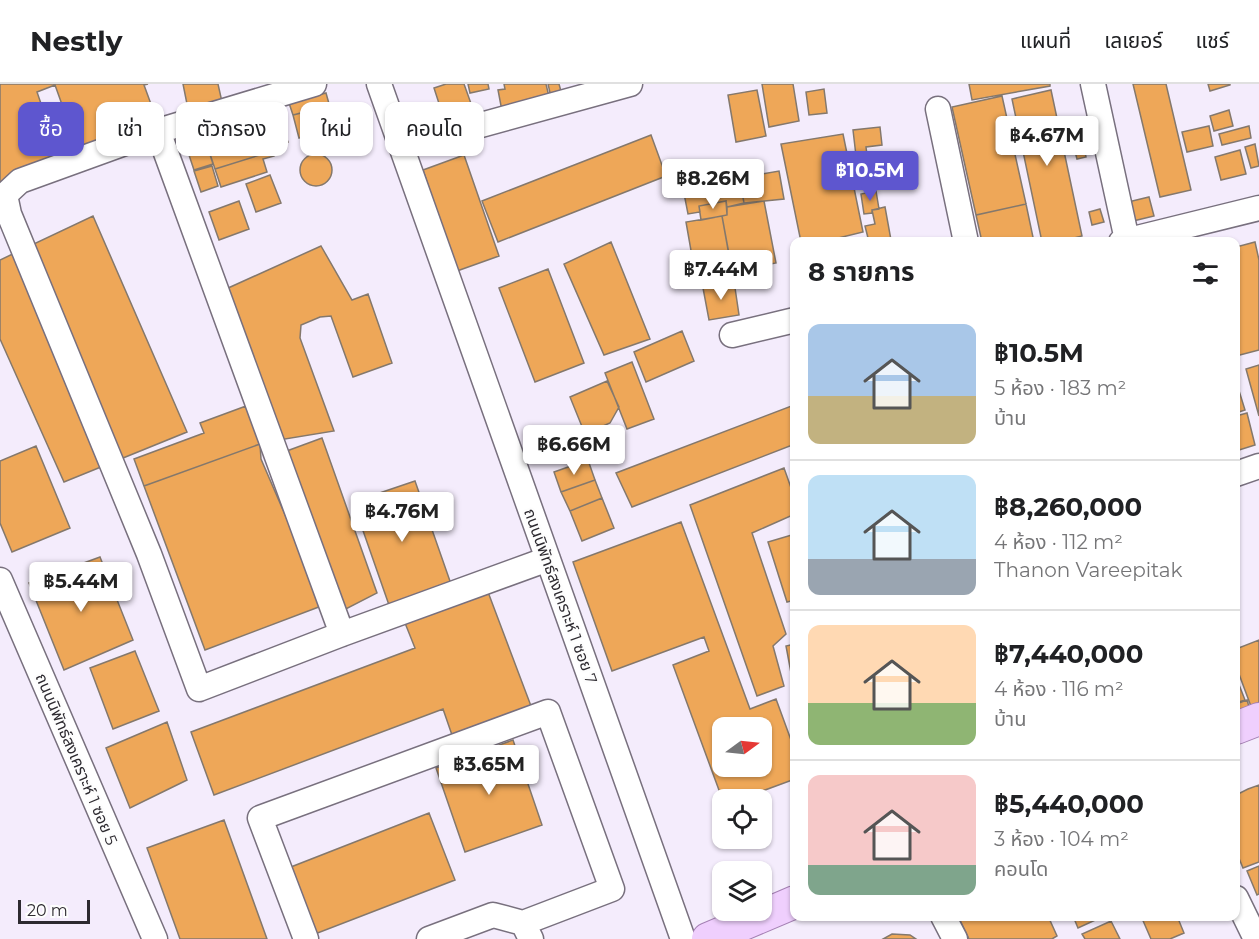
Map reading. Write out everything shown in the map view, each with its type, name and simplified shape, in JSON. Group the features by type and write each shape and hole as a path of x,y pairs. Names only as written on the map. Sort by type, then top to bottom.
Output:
{"main road":[{"path":"1240,726 1259,719"},
{"path":"708,939 790,904"}],"street":[{"path":"164,129 314,84"},
{"name":"ถนนนิพัทธ์สงเคราะห์ 1 ซอย 7","path":"379,84 385,102"},
{"path":"484,124 630,84"},
{"path":"1093,84 1123,237"},
{"path":"938,109 965,237"},
{"path":"164,147 342,634"},
{"path":"96,153 20,181 5,195 9,214 149,554 199,689 342,634 548,560"},
{"name":"ถนนนิพัทธ์สงเคราะห์ 1 ซอย 7","path":"403,156 683,939"},
{"path":"1140,237 1259,208"},
{"path":"732,335 790,321"},
{"path":"1240,473 1259,466"},
{"name":"ถนนนิพัทธ์สงเคราะห์ 1 ซอย 5","path":"0,580 9,625 155,939"},
{"path":"306,939 260,818 548,712 612,889 527,931 494,915 429,939"},
{"path":"1240,905 1257,939"},
{"path":"946,921 955,939"}],"building":[{"path":"0,84 148,84 144,85 150,102 96,102 96,149 84,154 84,102 61,102 55,85 37,92 40,102 18,102 18,156 59,156 62,165 0,187"},
{"path":"183,84 218,84 222,102 187,102"},
{"path":"446,84 464,84 470,102 439,102 434,88"},
{"path":"468,84 488,84 489,89 470,93"},
{"path":"504,84 546,84 550,101 502,111 498,90 505,89"},
{"path":"548,84 559,84 562,95 551,97"},
{"path":"762,84 793,84 799,121 769,127"},
{"path":"969,84 1050,84 1050,86 972,100"},
{"path":"1133,84 1166,84 1191,190 1160,197"},
{"path":"1208,84 1230,84 1230,85 1210,91"},
{"path":"824,89 827,113 809,115 806,92"},
{"path":"757,90 766,136 736,142 728,95"},
{"path":"1051,90 1082,236 1041,237 1012,99"},
{"path":"326,93 329,102 300,102 300,113 293,115 289,103"},
{"path":"1002,96 1026,204 976,215 952,107"},
{"path":"1229,110 1233,126 1214,131 1210,116"},
{"path":"300,113 299,138 293,115"},
{"path":"1209,126 1213,146 1187,152 1182,132"},
{"path":"1249,126 1251,138 1222,145 1219,134"},
{"path":"880,127 882,145 866,147 869,172 858,173 853,130"},
{"path":"843,134 863,232 842,237 800,237 781,144"},
{"path":"651,135 666,176 498,242 482,201"},
{"path":"1082,138 1086,157 1077,159 1072,140"},
{"path":"1255,144 1259,166 1251,168 1245,147"},
{"path":"1240,150 1246,174 1221,180 1215,157"},
{"path":"189,156 210,156 213,164 194,170"},
{"path":"211,156 257,156 215,169"},
{"path":"257,156 274,156 263,159 267,172 221,187 215,169"},
{"path":"324,156 331,164 331,176 328,182 316,186 304,182 300,170 304,158"},
{"path":"464,156 499,256 457,271 423,170"},
{"path":"737,163 744,203 727,207 726,201 699,206 700,212 688,214 680,173"},
{"path":"212,166 218,186 201,192 194,171"},
{"path":"779,171 784,199 744,203 739,178"},
{"path":"270,175 281,203 256,212 246,184"},
{"path":"876,191 879,209 864,214 861,194"},
{"path":"1149,197 1154,216 1133,221 1128,202"},
{"path":"239,201 249,229 219,240 209,212"},
{"path":"726,201 727,215 701,220 699,206"},
{"path":"764,201 776,263 765,265 766,275 734,281 722,216 727,215 727,207"},
{"path":"1026,204 1033,237 981,237 976,215"},
{"path":"885,207 890,237 868,237 865,226 875,224 872,210"},
{"path":"1100,209 1104,222 1092,225 1089,212"},
{"path":"93,216 187,432 64,482 0,339 0,260"},
{"path":"722,216 732,272 696,279 686,222"},
{"path":"611,242 650,339 604,355 564,264"},
{"path":"1255,242 1259,260 1259,350 1240,355 1240,246"},
{"path":"321,246 352,300 368,294 392,363 353,377 331,316 320,317 301,325 300,338 334,431 279,440 226,289"},
{"path":"548,269 584,363 535,382 499,288"},
{"path":"734,281 739,315 709,320 703,288"},
{"path":"682,331 694,361 646,382 634,352"},
{"path":"632,362 654,419 627,429 605,373"},
{"path":"1259,365 1259,416 1246,369"},
{"path":"607,381 619,407 610,423 585,434 570,397"},
{"path":"1240,394 1245,410 1240,412"},
{"path":"246,406 260,444 144,486 134,459 204,433 200,423"},
{"path":"790,407 790,446 632,507 616,473"},
{"path":"1247,413 1255,445 1240,450 1240,415"},
{"path":"322,438 377,593 340,612 284,452"},
{"path":"260,444 261,459 324,605 205,650 144,486"},
{"path":"36,446 70,528 12,552 0,523 0,461"},
{"path":"588,460 595,480 561,492 554,472"},
{"path":"784,468 790,485 790,516 752,533 786,634 773,646 784,686 757,696 690,505"},
{"path":"595,480 602,498 570,511 561,492"},
{"path":"415,481 451,584 389,605 353,502"},
{"path":"602,498 614,528 582,541 570,511"},
{"path":"681,522 750,709 776,699 790,737 790,781 768,789 719,789 714,777 772,777 772,717 712,717 712,771 673,665 709,651 704,637 612,671 573,562"},
{"path":"790,535 790,601 787,602 768,542"},
{"path":"100,557 133,640 64,670 29,583"},
{"path":"488,592 531,706 452,735 443,709 214,795 191,732 415,648 405,623"},
{"path":"1259,640 1259,706 1252,709 1240,677 1240,647"},
{"path":"790,645 790,667 786,646"},
{"path":"135,651 159,711 113,729 90,668"},
{"path":"1240,687 1245,700 1240,702"},
{"path":"1247,700 1250,710 1240,714 1240,703"},
{"path":"167,722 187,780 130,808 106,748"},
{"path":"513,740 542,825 465,852 436,768"},
{"path":"1259,785 1259,862 1243,868 1240,861 1240,793"},
{"path":"429,813 455,880 302,939 273,874"},
{"path":"224,820 267,939 180,939 147,848"},
{"path":"1259,866 1259,894 1257,895 1247,871"},
{"path":"960,921 1050,921 1057,936 1052,939 969,939"},
{"path":"1075,921 1093,921 1078,928"},
{"path":"1111,921 1120,939 1085,939 1082,934"},
{"path":"1143,921 1179,921 1184,933 1170,939 1151,939"},
{"path":"892,934 910,935 916,939 883,939"}]}
